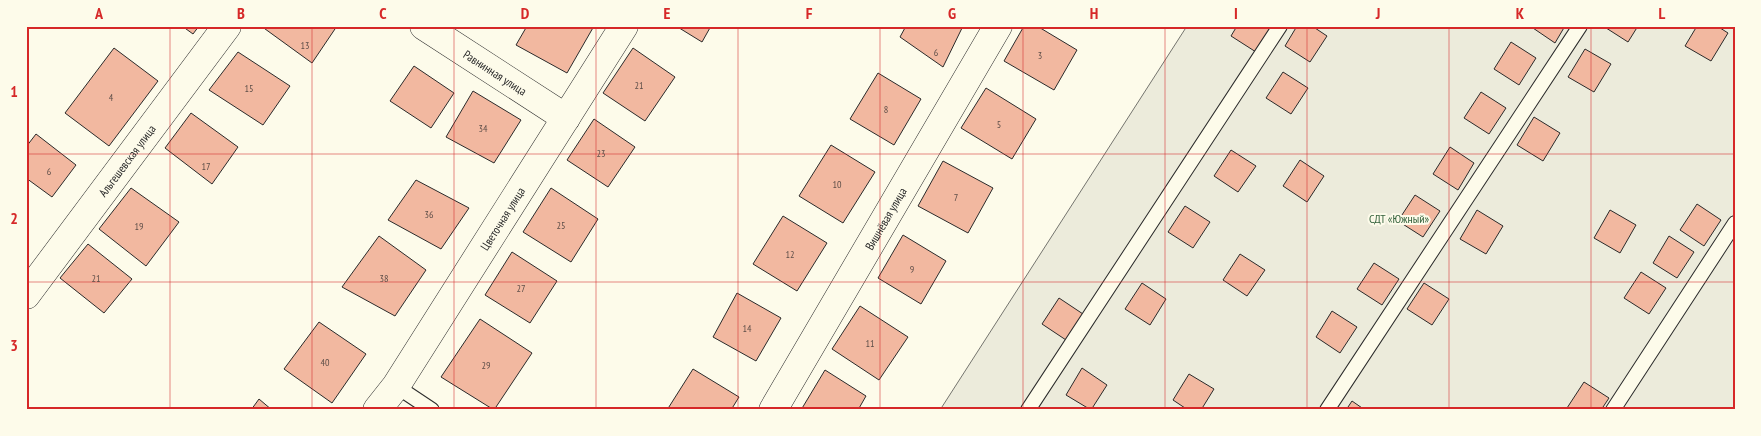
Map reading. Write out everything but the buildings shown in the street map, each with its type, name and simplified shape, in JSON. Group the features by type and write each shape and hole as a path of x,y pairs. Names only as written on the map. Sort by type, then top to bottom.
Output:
{"street":[{"name":"Альгешевская улица","path":"26,295 227,26"},
{"name":"Равнинная улица","path":"424,26 566,118"},
{"name":"Цветочная улица","path":"377,410 396,386 624,26"},
{"name":"Вишнёвая улица","path":"773,410 998,26"}],"lane":[{"path":"1028,410 1280,26"},
{"path":"1327,410 1580,26"},
{"path":"1613,410 1735,223"},
{"path":"396,386 432,410"}],"green space":[{"name":"СДТ «Южный»","path":"1187,26 1735,26 1735,410 940,410"}]}
